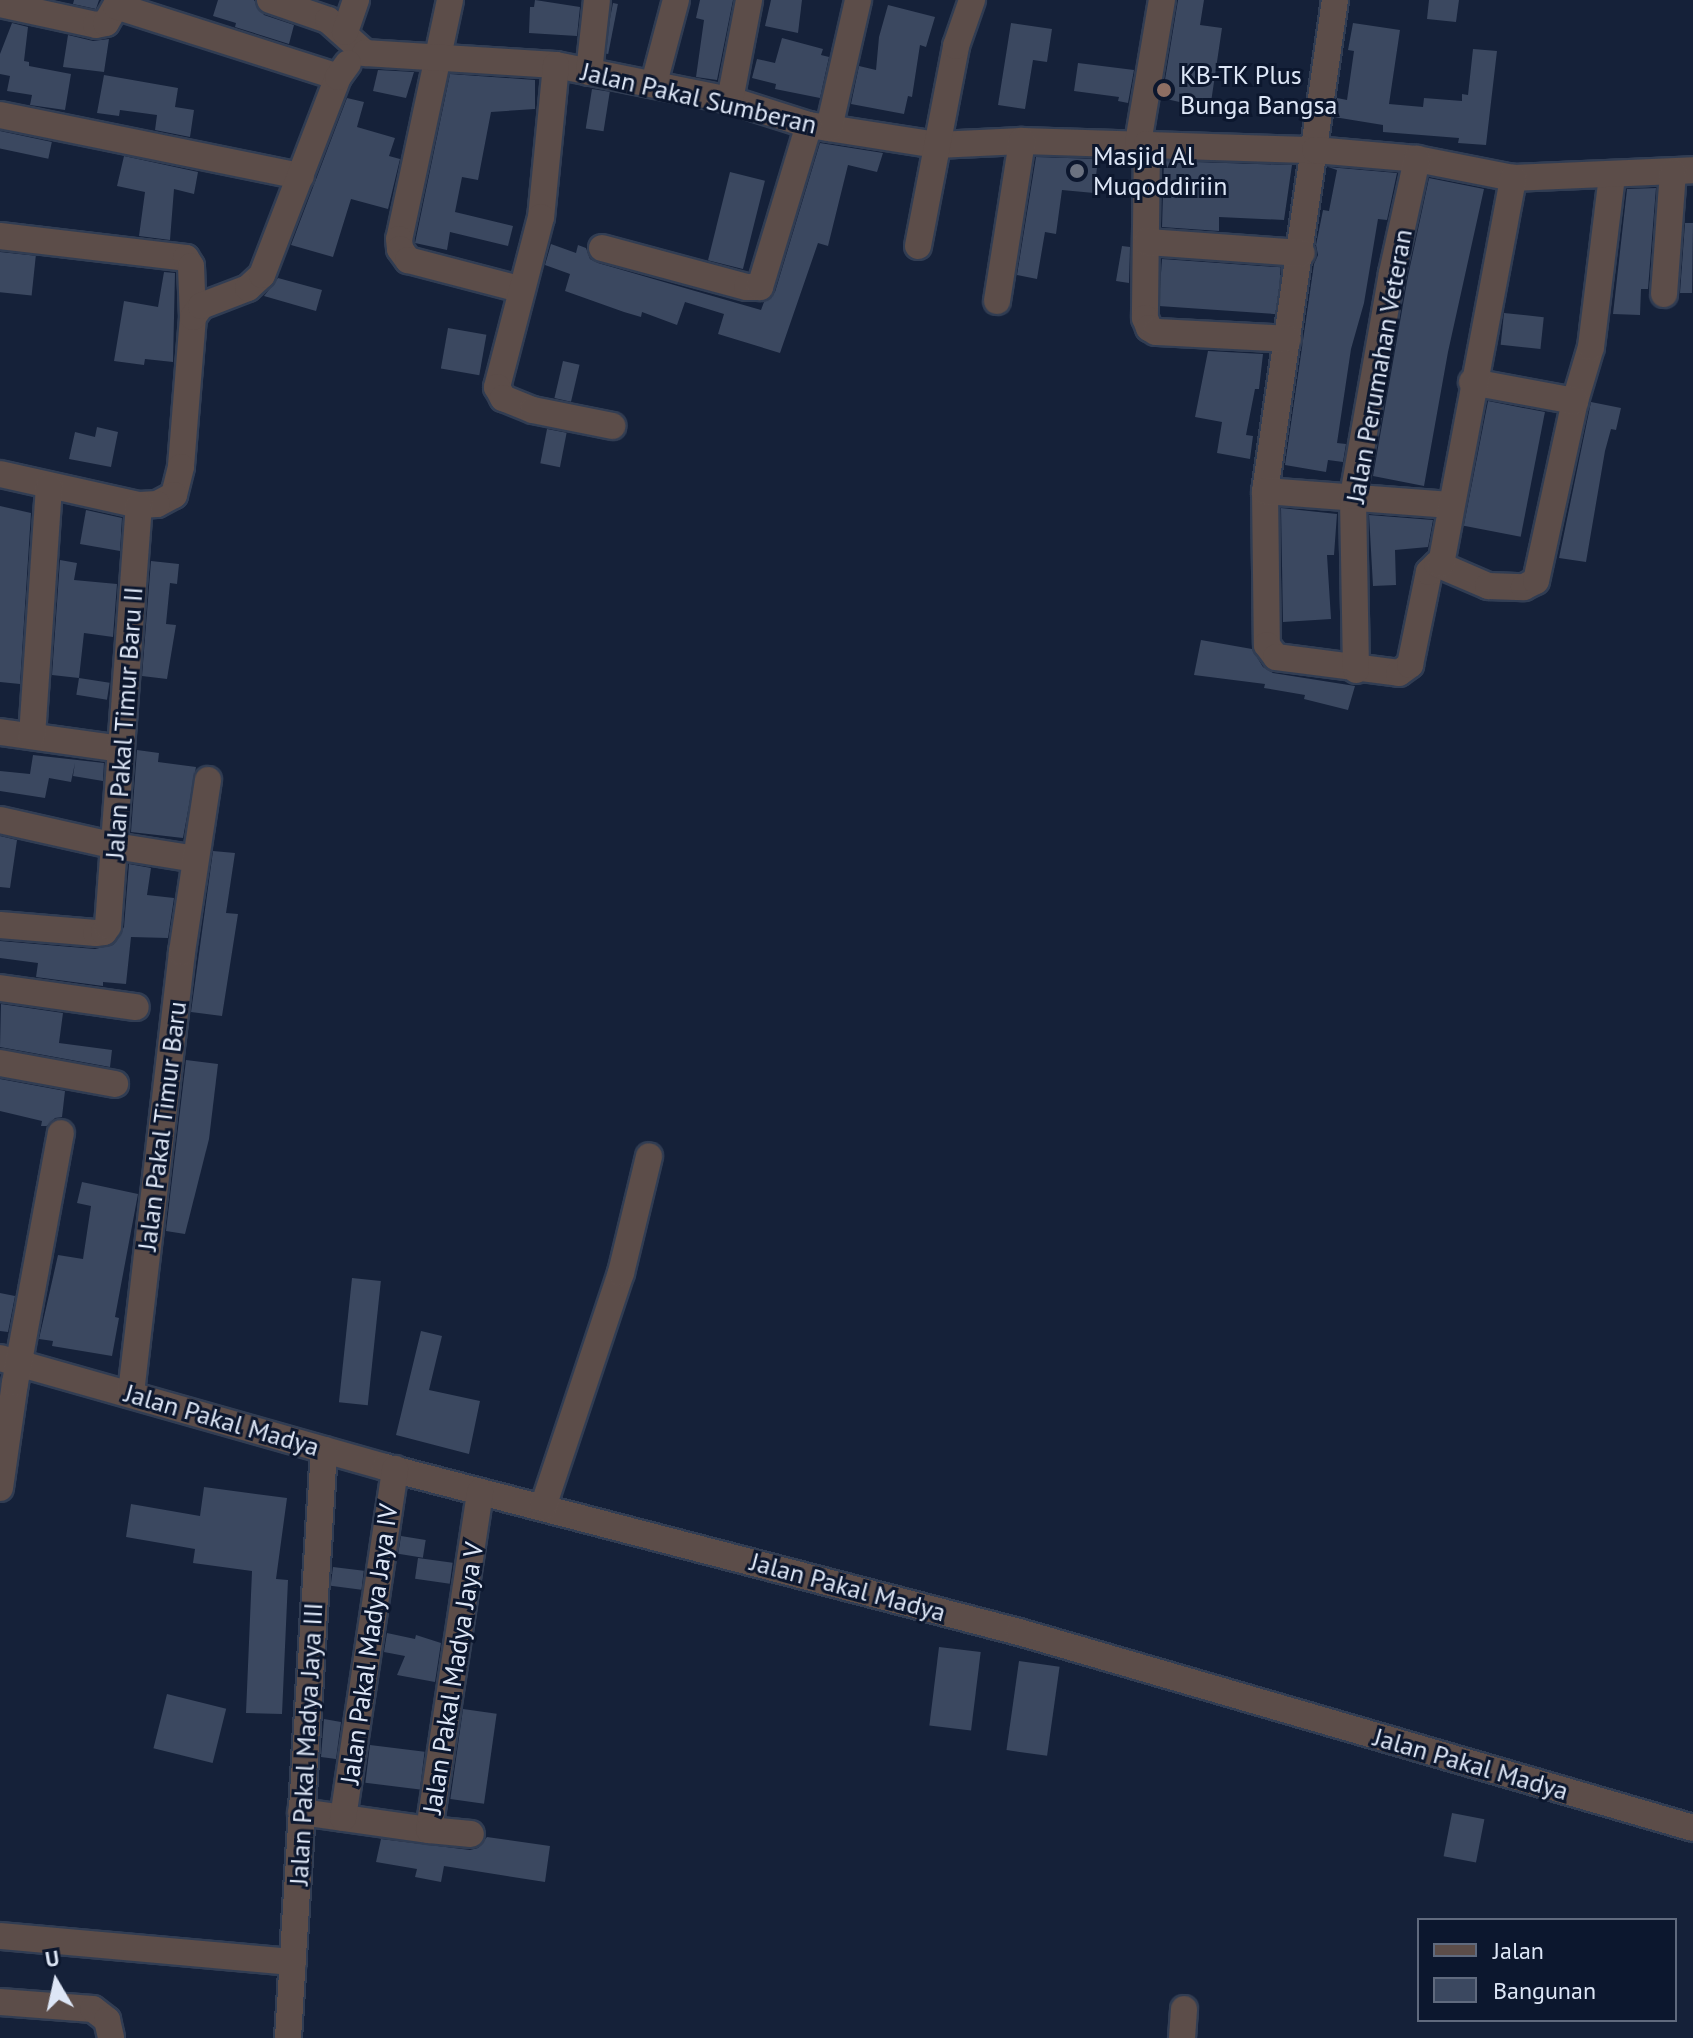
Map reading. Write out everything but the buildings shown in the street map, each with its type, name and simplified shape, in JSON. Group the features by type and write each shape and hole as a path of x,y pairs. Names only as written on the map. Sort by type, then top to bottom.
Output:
{"street":[{"path":"193,317 201,306 248,288 262,275 338,77 355,57 365,53 328,20 270,0"},
{"path":"345,32 356,0"},
{"path":"450,0 440,60 399,239 400,249 408,260 519,289"},
{"path":"589,72 597,0"},
{"path":"654,83 676,0"},
{"path":"730,100 749,0"},
{"path":"602,248 747,287 760,287 819,127 858,0"},
{"path":"918,246 956,46 972,0"},
{"path":"1162,0 1143,144 1147,242 1145,318 1152,330 1288,339"},
{"path":"1335,0 1302,253 1265,491 1269,650 1276,657 1356,670 1399,673 1408,669 1429,572 1441,564 1472,382 1513,178"},
{"path":"0,4 96,25 106,23 117,3 338,77"},
{"name":"Jalan Pakal Sumberan","path":"365,53 556,65 730,100 819,127 937,145"},
{"path":"556,65 541,217 519,289 497,380 498,393 533,410 612,426"},
{"path":"0,115 301,176"},
{"path":"937,145 1022,141 1315,150 1417,159 1513,178 1683,171 1664,294"},
{"path":"997,301 1022,141"},
{"name":"Jalan Perumahan Veteran","path":"1356,670 1353,496 1392,273 1417,159"},
{"path":"1441,564 1458,576 1488,586 1524,587 1536,581 1596,319 1612,176"},
{"path":"0,236 186,258 191,266 193,317 179,485 174,495 166,500 139,505 0,474"},
{"path":"1147,242 1302,253"},
{"path":"1472,382 1575,401"},
{"path":"32,736 49,487"},
{"path":"1265,491 1450,505"},
{"name":"Jalan Pakal Timur Baru II","path":"0,925 96,933 104,932 110,918 139,505"},
{"path":"0,732 121,749"},
{"name":"Jalan Pakal Timur Baru","path":"131,1393 195,859 208,780"},
{"path":"0,820 115,846 195,859"},
{"path":"0,988 136,1007"},
{"path":"0,1063 115,1084"},
{"path":"0,1488 9,1361 61,1133"},
{"path":"543,1507 621,1273 649,1156"},
{"name":"Jalan Pakal Madya","path":"9,1361 480,1492 1019,1632 1693,1828"},
{"name":"Jalan Pakal Madya Jaya III","path":"288,2038 324,1450"},
{"name":"Jalan Pakal Madya Jaya IV","path":"343,1818 395,1469"},
{"name":"Jalan Pakal Madya Jaya V","path":"301,1812 429,1830 480,1492"},
{"path":"429,1830 471,1834"},
{"path":"0,1936 293,1962"},
{"path":"0,2002 93,2009 107,2020 111,2038"},
{"path":"1182,2038 1184,2009"}],"place":[{"name":"KB-TK Plus Bunga Bangsa","path":"1164,90"},
{"name":"Masjid Al Muqoddiriin","path":"1077,171"}]}
